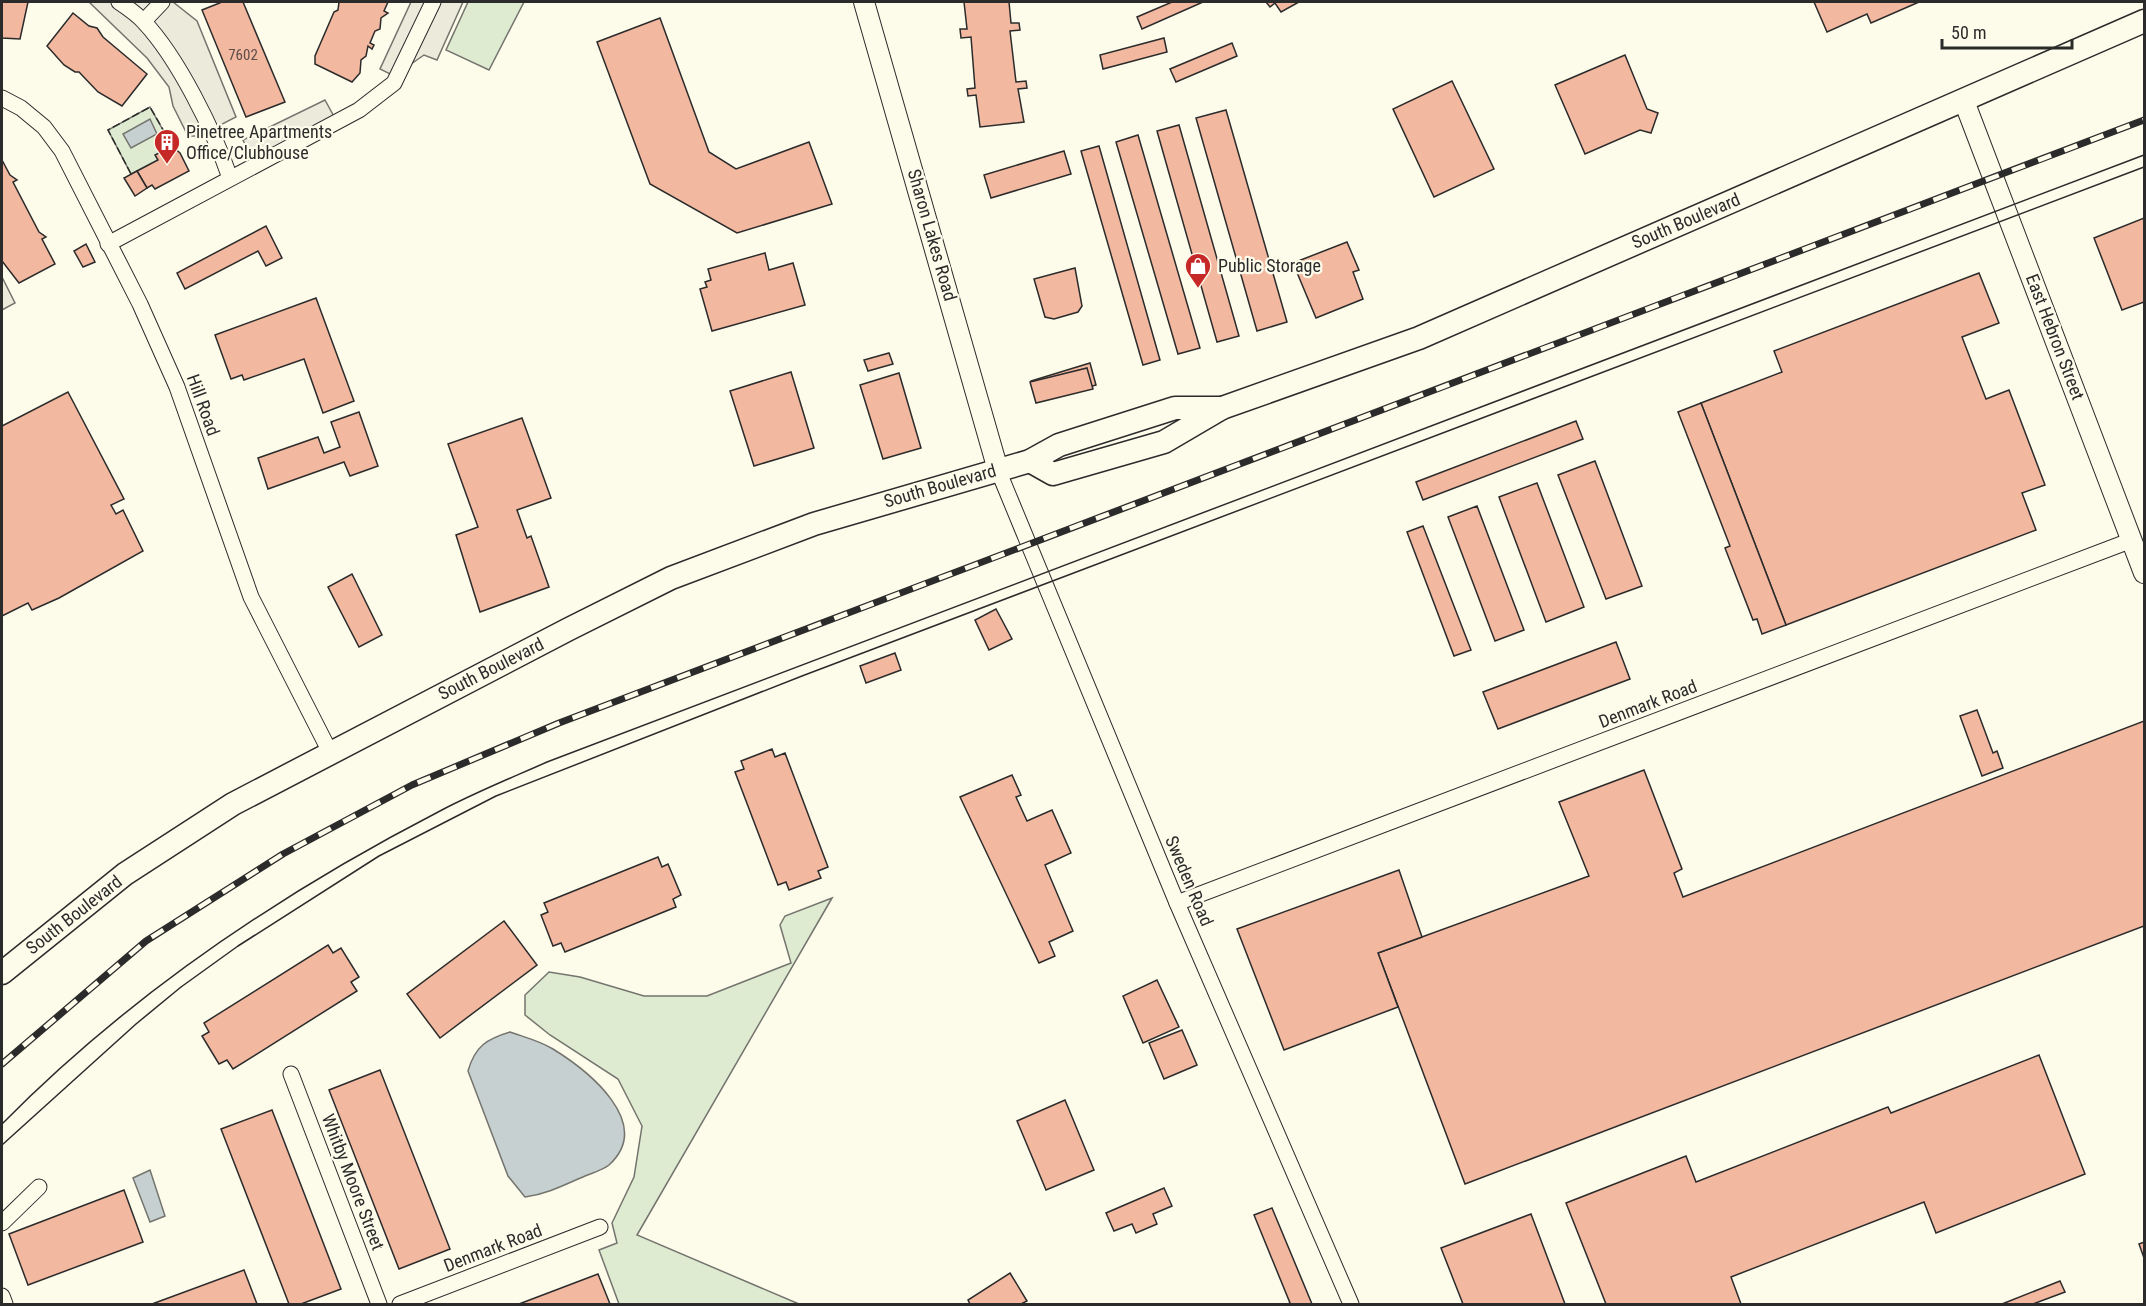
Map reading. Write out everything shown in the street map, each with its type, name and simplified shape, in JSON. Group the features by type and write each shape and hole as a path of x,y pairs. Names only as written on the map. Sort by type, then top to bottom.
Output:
{"main road":[{"name":"South Boulevard","path":"2,973 84,904 160,850 232,804 671,578 814,524 998,470 1029,460 1059,445 1175,408 1222,408 1419,338 2145,21"}],"street":[{"path":"119,2 144,21 173,59 217,139 230,178"},
{"path":"144,21 162,2"},
{"path":"108,244 359,110 394,83 433,2"},
{"name":"Sharon Lakes Road","path":"864,2 998,470"},
{"name":"Hill Road","path":"2,98 21,108 44,127 62,151 160,345 255,608 330,752"},
{"name":"East Hebron Street","path":"1964,101 2145,573"},
{"name":"Sweden Road","path":"998,470 1177,903 1351,1305"},
{"name":"Denmark Road","path":"1177,903 2132,540"},
{"name":"Whitby Moore Street","path":"291,1074 379,1305"},
{"path":"2,1222 39,1187"},
{"name":"Denmark Road","path":"400,1305 600,1227"},
{"path":"2,1296 5,1305"}],"green space":[{"path":"468,2 524,2 489,70 446,50"},
{"path":"150,107 172,146 158,160 131,174 108,130"},
{"path":"832,898 637,1235 799,1304 619,1304 599,1250 617,1243 612,1223 634,1177 642,1126 618,1079 550,1035 525,1015 525,995 549,972 580,977 644,996 707,996 791,963 780,925 785,916"}],"shaded area":[{"path":"89,2 173,2 197,21 236,117 199,136 188,136 173,106 169,87 147,58"},
{"path":"411,2 463,2 437,60 424,55 394,76 380,69"},
{"path":"325,100 337,122 255,166 243,140"},
{"path":"150,119 157,134 131,148 123,134"},
{"path":"2,277 15,303 2,310"},
{"path":"510,1032 543,1044 567,1058 583,1070 611,1099 620,1115 624,1132 621,1149 609,1165 555,1189 525,1197 508,1176 468,1071 474,1055 483,1045"},
{"path":"150,1170 165,1216 150,1222 133,1178"}],"building":[{"path":"2,2 28,2 20,39 2,38"},
{"path":"222,2 243,2 285,102 246,117 202,10"},
{"path":"339,2 388,2 384,11 388,13 381,18 380,29 375,31 370,43 374,45 372,49 368,46 366,56 361,60 360,73 352,82 315,64 315,56 334,12 338,10"},
{"path":"964,2 1009,2 1011,23 1019,23 1020,30 1010,31 1016,82 1026,81 1027,88 1018,89 1024,122 980,127 976,95 968,96 967,89 975,88 971,37 961,38 960,29 967,29"},
{"path":"1172,2 1203,2 1142,29 1137,17"},
{"path":"1266,2 1299,2 1281,12 1275,3 1270,7"},
{"path":"1814,2 1919,2 1871,23 1867,14 1827,32"},
{"path":"73,13 89,26 97,28 103,37 147,74 122,106 98,92 79,72 64,65 47,46"},
{"path":"660,18 709,152 736,169 809,142 832,204 737,233 650,184 597,42"},
{"path":"1164,38 1167,52 1103,69 1100,55"},
{"path":"1232,43 1237,56 1176,82 1170,69"},
{"path":"1625,55 1647,109 1658,113 1651,133 1640,130 1585,154 1555,85"},
{"path":"1452,81 1494,169 1434,197 1393,109"},
{"path":"1226,110 1287,322 1257,331 1196,118"},
{"path":"1179,125 1239,336 1217,342 1157,131"},
{"path":"1138,135 1200,348 1178,354 1116,142"},
{"name":"Pinetree Apartments Office/Clubhouse","path":"172,146 180,153 189,171 155,189 152,185 147,188 137,171 158,160 155,155"},
{"path":"1099,146 1160,360 1143,365 1081,151"},
{"path":"1064,151 1071,174 991,198 984,175"},
{"path":"2,160 10,175 17,180 13,182 39,232 46,237 42,239 55,264 19,283 2,261"},
{"path":"137,171 147,188 135,196 124,178"},
{"path":"2144,218 2144,302 2122,310 2094,238"},
{"path":"266,226 282,258 266,266 258,251 185,289 177,273"},
{"path":"1347,242 1359,270 1353,272 1363,299 1316,318 1293,263"},
{"path":"86,244 95,262 83,267 74,251"},
{"path":"765,253 769,270 793,263 805,305 712,331 700,289 707,287 705,282 711,280 708,269"},
{"path":"1075,268 1082,306 1078,312 1054,319 1045,317 1034,279"},
{"path":"1979,273 1999,323 1962,337 1986,399 2009,390 2045,485 2022,493 2036,530 1786,625 1701,403 1782,372 1774,351"},
{"path":"316,298 354,401 323,413 304,359 244,380 242,375 231,379 215,335"},
{"path":"889,353 893,364 868,371 864,360"},
{"path":"1090,363 1096,385 1037,402 1031,381"},
{"path":"1087,368 1093,389 1036,403 1030,382"},
{"path":"791,372 814,448 754,466 730,391"},
{"path":"899,373 921,448 883,459 860,385"},
{"path":"68,392 124,499 111,505 116,514 123,510 143,551 59,598 32,610 28,603 2,616 2,426"},
{"path":"1701,403 1786,625 1762,634 1757,619 1753,620 1725,548 1730,546 1678,412"},
{"path":"359,412 378,466 350,476 344,462 268,489 258,458 318,437 324,453 340,447 331,422"},
{"path":"522,418 551,498 517,510 527,538 531,536 549,587 480,612 456,535 478,527 448,444"},
{"path":"1576,421 1583,439 1423,500 1416,482"},
{"path":"1595,461 1642,586 1606,599 1558,475"},
{"path":"1537,483 1584,607 1546,622 1499,497"},
{"path":"1477,506 1524,630 1495,641 1448,517"},
{"path":"1423,526 1471,650 1454,656 1407,532"},
{"path":"352,574 382,635 359,647 328,587"},
{"path":"996,609 1012,639 989,650 975,620"},
{"path":"1616,642 1630,679 1498,729 1483,692"},
{"path":"895,653 901,670 866,683 860,666"},
{"path":"1977,710 1993,753 1997,751 2003,768 1982,776 1960,716"},
{"path":"2144,721 2144,926 1465,1184 1378,953 1589,876 1559,802 1644,770 1682,869 1674,873 1683,897"},
{"path":"772,749 775,757 785,753 828,867 818,871 821,878 789,890 786,882 778,885 735,772 744,769 741,761"},
{"path":"1012,775 1021,795 1016,797 1027,821 1052,810 1071,853 1045,865 1073,931 1049,942 1055,956 1039,963 960,797"},
{"path":"658,857 662,867 668,864 681,895 673,899 676,907 565,952 561,943 553,946 541,915 548,912 544,903"},
{"path":"1399,870 1422,937 1378,953 1398,1007 1284,1050 1237,929"},
{"path":"504,921 537,965 440,1038 407,994"},
{"path":"328,945 333,953 341,948 359,977 351,982 357,991 233,1069 227,1060 219,1064 202,1036 209,1032 204,1023"},
{"path":"1157,980 1179,1027 1143,1043 1123,996"},
{"path":"1182,1030 1197,1065 1164,1079 1149,1043"},
{"path":"2039,1055 2085,1174 1936,1233 1924,1202 1731,1277 1741,1304 1606,1304 1566,1203 1686,1156 1696,1182 1888,1107 1891,1113"},
{"path":"380,1070 450,1249 399,1269 329,1090"},
{"path":"1065,1100 1094,1170 1046,1190 1017,1121"},
{"path":"272,1110 341,1289 301,1304 289,1304 221,1129"},
{"path":"1164,1188 1172,1206 1153,1214 1157,1224 1136,1233 1132,1224 1114,1231 1106,1213"},
{"path":"124,1190 143,1242 28,1285 9,1234"},
{"path":"1272,1208 1312,1304 1288,1304 1290,1303 1254,1215"},
{"path":"1531,1214 1565,1304 1463,1304 1441,1248"},
{"path":"2144,1242 2144,1258 2139,1244"},
{"path":"244,1270 257,1304 152,1304"},
{"path":"1010,1273 1027,1301 1021,1304 970,1304 968,1300"},
{"path":"598,1274 610,1304 519,1304"},
{"path":"2060,1281 2065,1292 2033,1304 2002,1304"}],"tram line":[{"path":"2,1124 50,1077 101,1033 209,950 322,876 479,792 547,762 2144,155"},
{"path":"2,1145 136,1024 181,987 238,946 379,856 496,796 802,676 2144,167"}],"railway":[{"path":"2,1064 146,941 283,854 412,785 559,723 2144,120"}],"fence":[{"path":"131,174 108,130 150,107 165,133"},
{"path":"167,138 172,146"}],"place":[{"name":"Pinetree Apartments Office/Clubhouse","path":"167,165"},
{"name":"Public Storage","path":"1198,289"}]}
